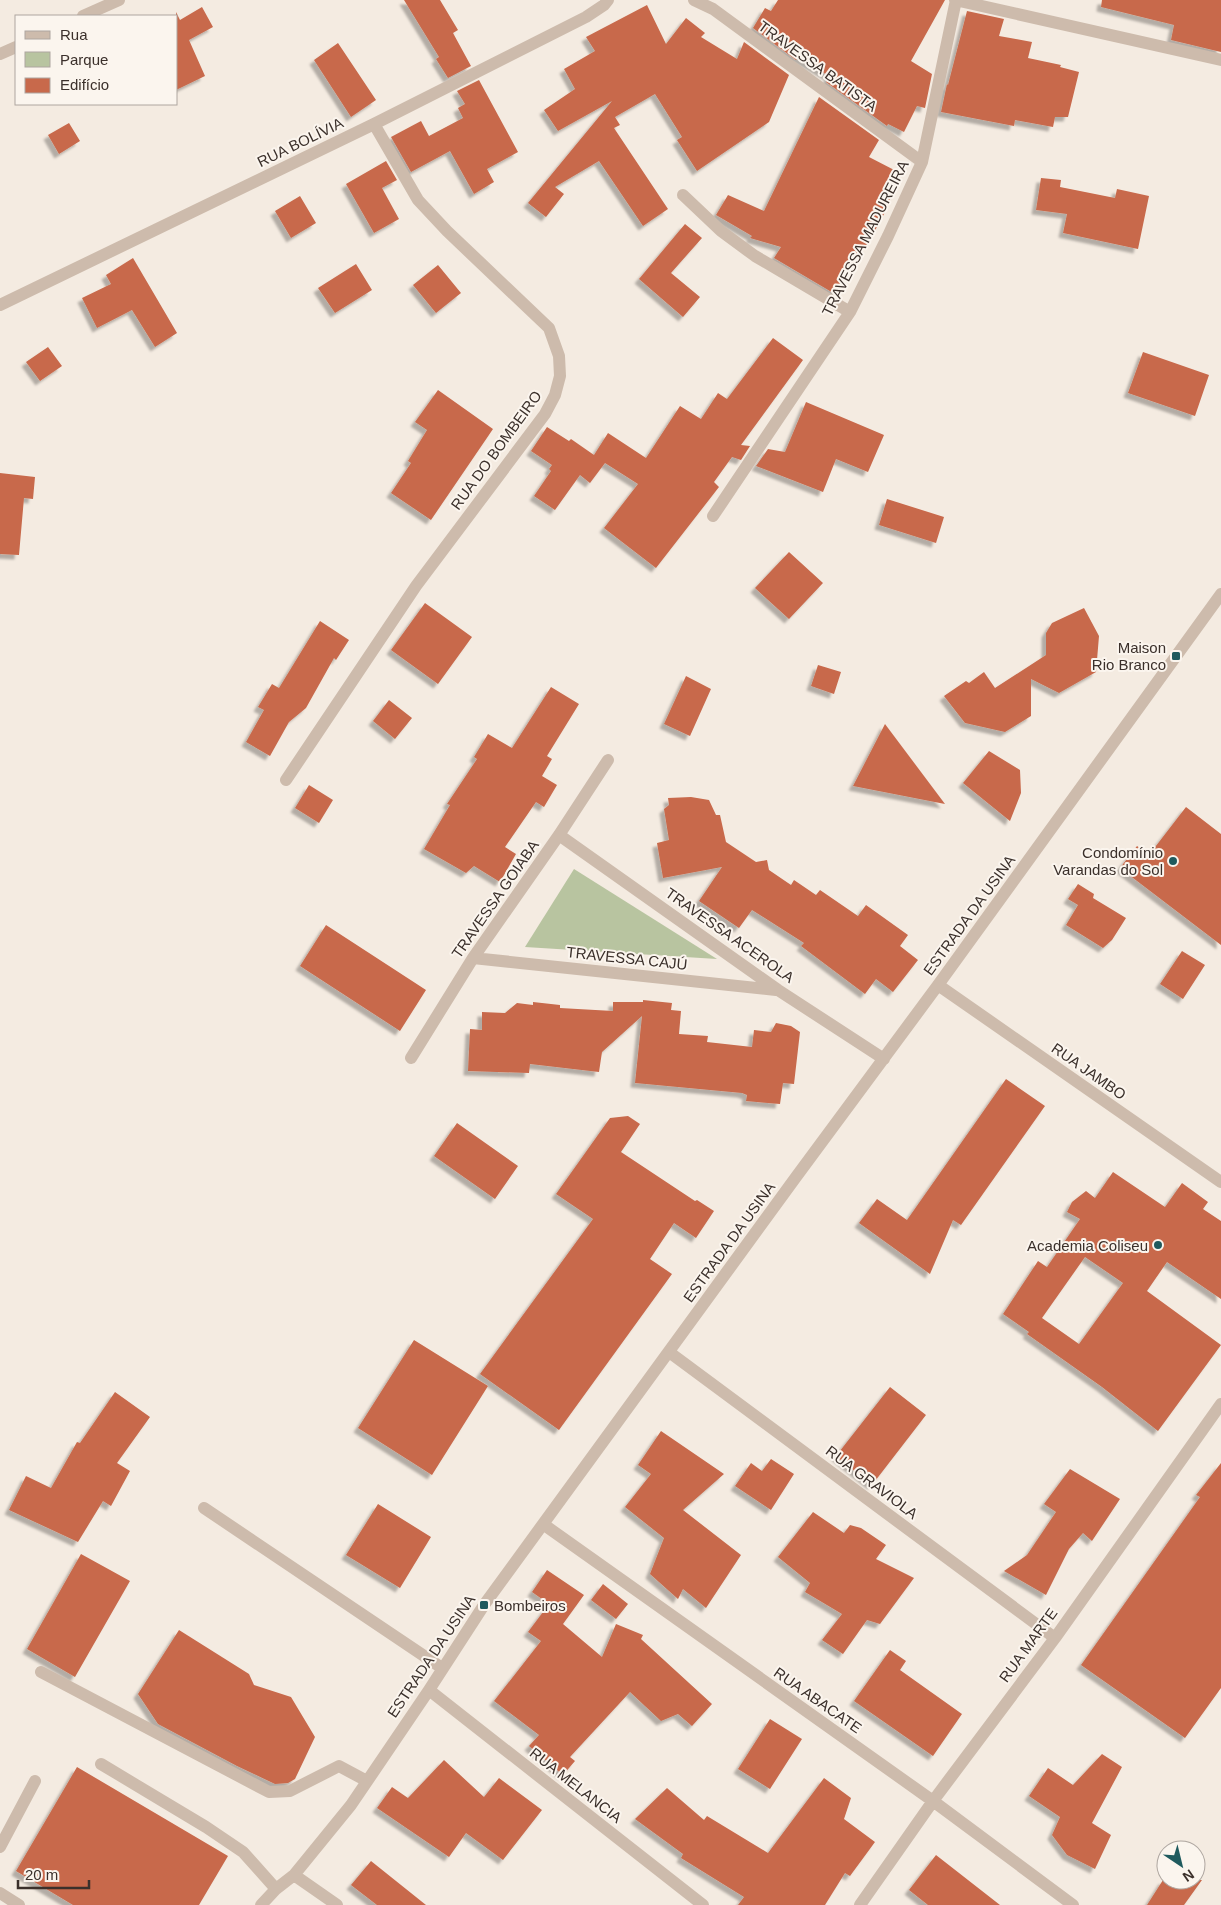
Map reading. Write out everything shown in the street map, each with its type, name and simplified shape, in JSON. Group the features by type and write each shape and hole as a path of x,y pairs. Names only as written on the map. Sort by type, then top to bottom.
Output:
{"street":[{"path":"86,15 119,0"},
{"name":"RUA BOLÍVIA","path":"0,305 374,124 586,17 604,5 608,0"},
{"name":"TRAVESSA BATISTA","path":"694,0 715,5 922,162"},
{"path":"956,0 1221,60"},
{"name":"TRAVESSA MADUREIRA","path":"713,516 850,312 888,236 922,162 956,0"},
{"path":"0,54 15,47"},
{"name":"RUA DO BOMBEIRO","path":"286,780 416,586 545,414 555,395 560,376 559,356 549,328 447,231 418,200 374,124"},
{"path":"684,195 721,231 755,256 850,312"},
{"name":"ESTRADA DA USINA","path":"261,1905 276,1889 294,1875 351,1804 429,1690 484,1605 938,985 1221,594"},
{"name":"TRAVESSA GOIABA","path":"411,1058 473,958 559,835 608,760"},
{"name":"TRAVESSA ACEROLA","path":"559,835 778,990 884,1059"},
{"name":"TRAVESSA CAJÚ","path":"473,958 778,990"},
{"name":"RUA JAMBO","path":"938,985 1221,1182"},
{"name":"RUA GRAVIOLA","path":"669,1352 1055,1638"},
{"name":"RUA MARTE","path":"860,1905 932,1801 1055,1638 1221,1404"},
{"path":"204,1508 442,1668"},
{"name":"RUA ABACATE","path":"543,1524 932,1801 1073,1905"},
{"path":"41,1672 269,1792 290,1791 340,1766 367,1781"},
{"name":"RUA MELANCIA","path":"429,1690 704,1905"},
{"path":"102,1764 206,1827 243,1852 276,1889"},
{"path":"0,1847 35,1781"},
{"path":"294,1875 338,1905"},
{"path":"0,1893 19,1905"}],"green space":[{"path":"574,869 717,959 525,947"}],"building":[{"path":"404,0 440,0 458,30 453,33 471,66 448,78 436,59 439,57"},
{"path":"778,0 945,0 911,61 932,74 925,108 917,106 904,132 888,124 887,126 826,82 829,76 797,57 796,60 753,28 765,8 771,11"},
{"path":"1102,0 1221,0 1221,52 1171,40 1174,25 1101,7"},
{"path":"647,5 666,44 686,18 705,33 701,37 737,59 744,42 789,75 769,122 697,171 677,140 682,137 655,94 615,117 620,125 614,128 668,209 643,226 599,161 555,187 564,194 546,217 528,203 612,101 558,131 544,110 575,89 564,69 595,51 586,37"},
{"path":"202,7 213,27 189,40 205,76 178,89 178,16 180,20"},
{"path":"967,11 1004,19 999,36 1032,42 1028,58 1061,65 1060,67 1079,72 1068,117 1055,117 1053,127 1015,120 1014,126 941,112"},
{"path":"338,43 376,100 351,117 314,60"},
{"path":"479,80 518,152 487,169 494,182 474,194 450,151 411,172 391,137 421,121 429,136 463,118 458,108 465,104 457,91"},
{"path":"819,97 879,140 869,157 900,173 884,214 835,294 774,258 781,247 750,238 752,236 716,215 728,195 764,211"},
{"path":"69,123 80,141 59,154 48,135"},
{"path":"386,161 397,180 382,188 399,219 374,233 346,184"},
{"path":"1041,178 1061,180 1060,187 1115,198 1117,189 1149,196 1138,249 1063,233 1067,214 1036,210"},
{"path":"300,196 316,223 291,238 275,211"},
{"path":"685,224 702,238 671,273 700,297 683,317 639,279"},
{"path":"133,258 177,333 155,347 132,310 97,328 82,298 111,284 106,275"},
{"path":"356,264 372,290 335,313 318,288"},
{"path":"438,265 461,293 436,313 413,285"},
{"path":"773,338 803,360 741,445 750,446 741,460 732,457 714,482 719,487 656,568 604,528 638,484 605,463 590,483 580,475 555,510 534,496 551,471 549,469 552,465 531,451 547,427 569,441 571,439 594,455 608,433 646,458 680,406 701,419 718,393 727,399"},
{"path":"48,347 62,366 40,381 26,362"},
{"path":"1143,352 1209,375 1195,416 1128,393"},
{"path":"438,390 493,429 431,520 391,493 411,463 408,461 427,430 415,422"},
{"path":"806,402 884,435 868,472 836,459 823,492 756,466 768,449 785,452"},
{"path":"0,473 35,477 33,499 24,498 19,555 0,554"},
{"path":"887,499 944,517 936,543 879,525"},
{"path":"789,552 823,583 789,619 755,588"},
{"path":"425,603 472,637 438,684 391,650"},
{"path":"1084,608 1099,636 1096,672 1059,693 1031,679 1031,716 1005,732 965,723 944,696 966,681 969,683 984,672 995,688 1046,655 1046,633 1052,623"},
{"path":"320,621 349,640 336,660 334,658 306,708 289,722 270,756 246,742 264,710 258,707 272,684 279,688"},
{"path":"818,665 841,672 834,694 811,686"},
{"path":"686,676 711,689 690,736 664,724"},
{"path":"551,687 579,704 547,756 552,759 542,776 557,785 544,807 536,802 505,847 516,854 500,882 474,866 466,873 424,849 450,805 447,804 477,759 474,757 488,734 512,748"},
{"path":"389,700 412,718 395,739 373,721"},
{"path":"885,724 945,804 853,786"},
{"path":"989,751 1020,770 1021,793 1010,821 963,783"},
{"path":"309,785 333,800 319,823 295,808"},
{"path":"691,797 709,800 716,815 720,815 726,842 756,862 767,860 769,870 791,885 794,880 816,895 820,890 858,916 866,905 908,935 900,946 918,960 893,992 876,979 865,994 801,946 804,943 752,910 739,928 699,901 722,867 663,878 657,843 669,840 664,809 669,805 668,798"},
{"name":"Condomínio Varandas do Sol","path":"1186,807 1221,834 1221,945 1120,868 1137,846 1149,855"},
{"path":"1078,884 1094,894 1093,898 1126,918 1112,940 1103,948 1066,925 1078,905 1068,899"},
{"path":"326,925 426,990 400,1031 300,966"},
{"path":"1182,951 1205,965 1183,999 1160,984"},
{"path":"643,1000 672,1003 671,1010 681,1011 679,1034 708,1036 707,1042 752,1047 754,1030 771,1032 776,1023 791,1026 800,1032 794,1084 783,1083 780,1104 746,1101 747,1095 742,1093 635,1083 642,1016 602,1052 599,1072 530,1064 529,1073 468,1071 470,1029 482,1030 482,1012 505,1013 517,1003 533,1005 533,1002 560,1005 560,1008 613,1011 613,1002 643,1002"},
{"path":"1006,1079 1045,1106 961,1225 953,1220 930,1274 859,1223 877,1199 907,1220"},
{"path":"628,1116 640,1124 621,1152 695,1201 697,1200 714,1211 696,1238 674,1223 650,1259 672,1274 559,1430 480,1374 593,1219 556,1194 610,1118"},
{"path":"457,1123 518,1166 495,1199 434,1156"},
{"path":"1113,1172 1165,1207 1182,1183 1208,1202 1203,1209 1221,1221 1221,1299 1167,1262 1147,1291 1221,1345 1158,1431 1102,1387 1027,1334 1029,1332 1003,1314 1038,1261 1047,1267 1080,1219 1067,1212 1072,1202 1086,1191 1095,1198","holes":["1085,1257 1123,1283 1079,1344 1042,1318"]},
{"path":"414,1340 488,1386 432,1475 358,1428"},
{"path":"890,1387 926,1415 872,1485 836,1456"},
{"path":"115,1392 150,1417 117,1463 130,1471 111,1506 103,1501 78,1542 9,1510 26,1476 51,1488 77,1442 80,1443"},
{"path":"661,1431 724,1474 683,1510 741,1555 706,1608 683,1589 678,1599 650,1574 664,1538 625,1507 651,1474 638,1465"},
{"path":"771,1459 794,1474 771,1510 735,1486 751,1463 762,1471"},
{"path":"1221,1463 1221,1688 1185,1738 1081,1665 1200,1497 1196,1495"},
{"path":"1070,1469 1120,1499 1092,1541 1083,1533 1069,1549 1046,1595 1004,1571 1027,1555 1056,1512 1044,1504"},
{"path":"378,1504 431,1537 400,1588 346,1555"},
{"path":"813,1512 844,1533 850,1525 861,1528 886,1545 876,1559 914,1578 880,1624 867,1620 843,1654 822,1640 842,1614 805,1592 810,1583 778,1557"},
{"path":"81,1554 130,1581 75,1677 27,1649"},
{"path":"547,1570 584,1595 563,1624 602,1657 616,1624 643,1635 641,1639 712,1704 692,1726 678,1714 661,1721 630,1692 570,1757 575,1761 563,1775 529,1746 539,1735 494,1701 541,1641 528,1632 549,1604 532,1592"},
{"path":"603,1584 628,1604 616,1619 591,1600"},
{"path":"179,1630 249,1674 254,1685 291,1697 315,1737 295,1779 288,1783 275,1784 158,1724 138,1694"},
{"path":"890,1650 906,1661 900,1670 962,1714 933,1756 854,1701"},
{"path":"770,1719 802,1739 770,1789 738,1769"},
{"path":"1102,1754 1122,1767 1092,1823 1111,1835 1095,1869 1067,1855 1052,1835 1060,1817 1029,1796 1048,1768 1073,1785"},
{"path":"444,1760 484,1797 499,1778 542,1810 503,1860 466,1833 449,1857 377,1808 392,1787 408,1798"},
{"path":"77,1767 228,1856 199,1905 73,1905 16,1871"},
{"path":"824,1778 851,1798 844,1819 875,1842 850,1876 845,1873 825,1905 738,1905 744,1897 681,1858 683,1854 635,1819 667,1788 704,1820 707,1816 768,1853"},
{"path":"936,1855 1000,1905 928,1905 909,1890"},
{"path":"371,1861 426,1905 377,1905 351,1885"},
{"path":"1157,1890 1195,1890 1184,1905 1147,1905"}],"place":[{"name":"Maison Rio Branco","path":"1176,656"},
{"name":"Condomínio Varandas do Sol","path":"1173,861"},
{"name":"Academia Coliseu","path":"1158,1245"},
{"name":"Bombeiros","path":"484,1605"}]}
